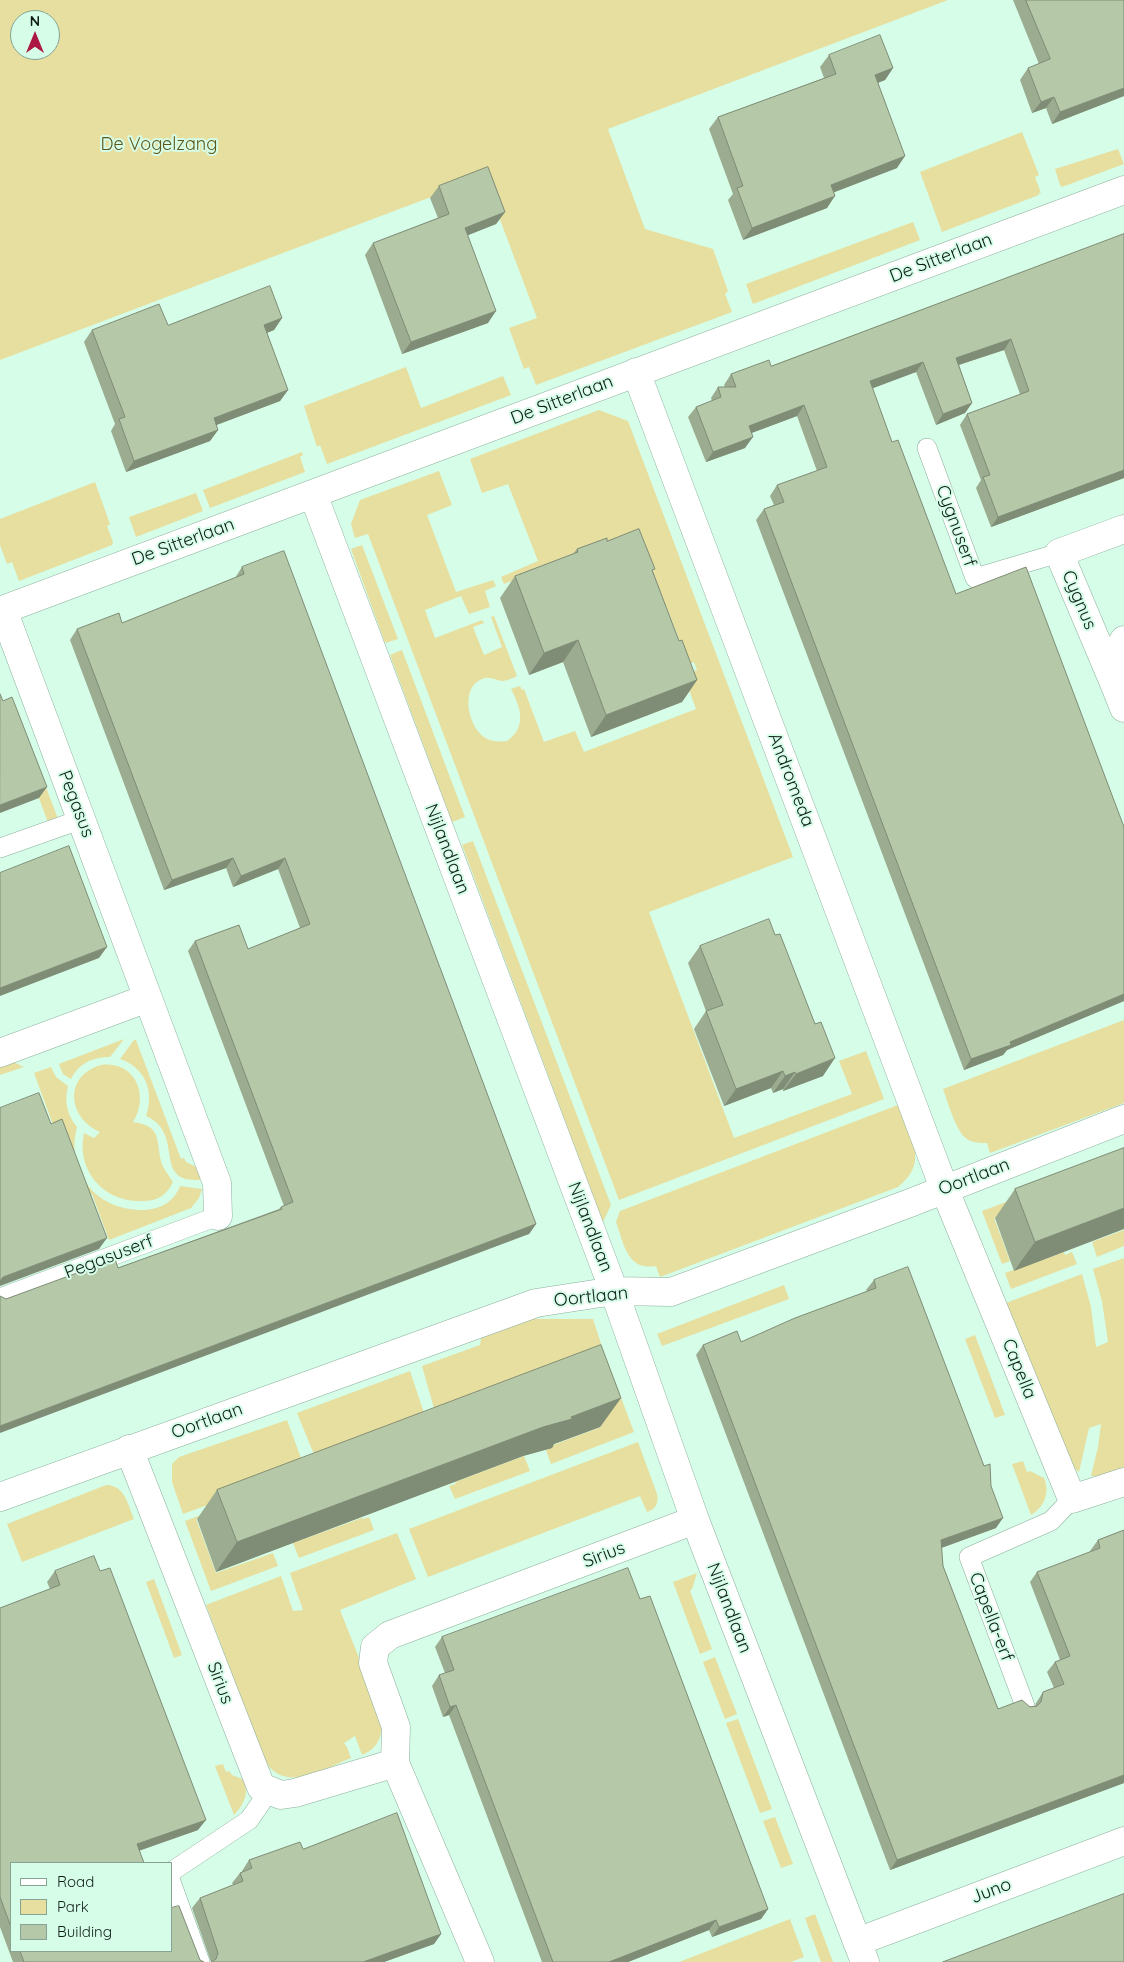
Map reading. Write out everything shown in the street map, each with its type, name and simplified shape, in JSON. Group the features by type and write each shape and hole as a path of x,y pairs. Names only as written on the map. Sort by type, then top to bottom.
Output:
{"street":[{"name":"De Sitterlaan","path":"2,610 1124,190"},
{"name":"Andromeda","path":"636,372 944,1188"},
{"name":"Nijlandlaan","path":"313,494 614,1291 695,1520 861,1952"},
{"name":"Cygnus","path":"1124,529 1059,553 1124,708"},
{"name":"Pegasus","path":"2,610 217,1183 218,1216"},
{"name":"Cygnus","path":"1114,683 1116,654 1124,640"},
{"path":"0,1054 148,998"},
{"name":"Oortlaan","path":"0,1497 536,1303 614,1291 671,1292 910,1203 944,1188 1124,1119"},
{"name":"Capella","path":"944,1188 1072,1499"},
{"name":"Sirius","path":"129,1449 256,1776 261,1787 269,1792"},
{"path":"1072,1499 1124,1482"},
{"name":"Sirius","path":"480,1962 395,1763 396,1726 373,1663 375,1648 390,1635 695,1520"},
{"path":"269,1792 281,1795 295,1793 395,1763"},
{"name":"Juno","path":"861,1952 1124,1841"}],"lane":[{"name":"Cygnuserf","path":"927,448 975,578 1059,553"},
{"path":"0,848 82,819"},
{"name":"Pegasuserf","path":"0,1298 218,1216"},
{"name":"Capella-erf","path":"1025,1706 968,1557 1051,1521 1072,1499"},
{"path":"172,1871 249,1820 269,1792"},
{"path":"172,1885 200,1962"}],"green space":[{"name":"De Vogelzang","path":"0,0 948,0 608,129 645,229 713,249 728,291 725,294 732,312 536,385 529,367 524,369 509,328 537,318 484,177 0,360"},
{"path":"1022,132 1039,175 1035,177 1041,193 942,232 920,172"},
{"path":"1118,149 1124,164 1062,187 1060,185 1055,169"},
{"path":"913,222 920,240 753,304 746,284"},
{"path":"406,367 421,408 503,376 511,395 327,464 320,445 317,447 304,406"},
{"path":"599,410 628,421 793,857 649,912 734,1138 852,1094 839,1061 866,1051 884,1099 619,1200 368,534 355,538 351,524 360,500 439,471 452,505 427,515 456,592 493,580 496,586 485,591 490,607 469,614 461,596 425,610 435,638 482,620 484,623 473,627 484,655 502,647 491,617 494,616 517,676 502,681 489,678 480,680 470,692 469,709 471,717 479,732 487,739 507,741 517,730 520,723 519,710 511,689 520,686 522,690 524,689 544,742 575,731 584,752 696,709 684,676 697,670 694,662 681,667 681,644 666,606 655,610 594,546 549,563 550,565 504,584 501,577 538,561 508,484 482,493 470,459"},
{"path":"302,452 303,455 300,457 305,472 210,508 203,490"},
{"path":"95,482 110,524 107,526 113,542 112,545 19,581 12,562 7,564 0,545 0,519"},
{"path":"196,493 203,511 136,537 129,517"},
{"path":"362,545 398,639 385,643 351,549"},
{"path":"402,650 465,817 452,822 390,655"},
{"path":"28,768 39,769 60,824 50,828"},
{"path":"473,841 611,1205 603,1222 462,845"},
{"path":"1124,1020 1124,1103 990,1153 987,1143 969,1140 959,1130 943,1089"},
{"path":"124,1039 110,1057 98,1058 87,1062 74,1073 71,1079 63,1074 59,1064"},
{"path":"134,1040 136,1040 181,1159 184,1158 186,1162 199,1168 203,1180 185,1179 176,1173 172,1167 167,1140 163,1131 146,1116 149,1098 146,1082 136,1068 120,1059"},
{"path":"11,1061 24,1067 0,1075 0,1064"},
{"path":"101,1065 113,1065 123,1068 131,1074 136,1082 140,1101 138,1112 133,1122 149,1127 156,1135 162,1164 173,1182 159,1198 150,1201 126,1200 103,1189 88,1170 84,1159 84,1133 94,1138 100,1132 89,1126 81,1117 76,1108 74,1097 80,1078 89,1070"},
{"path":"51,1067 56,1077 68,1086 67,1108 77,1127 76,1160 88,1186 112,1204 127,1209 144,1210 166,1204 180,1186 202,1189 199,1198 191,1208 109,1240 92,1194 80,1198 34,1073"},
{"path":"898,1105 912,1138 915,1158 908,1178 898,1187 660,1277 656,1266 639,1264 628,1254 616,1222 620,1211"},
{"path":"1113,1162 1116,1171 994,1218 1010,1261 1002,1264 982,1211"},
{"path":"1124,1230 1124,1246 1097,1257 1092,1242"},
{"path":"1064,1252 1065,1255 1072,1252 1077,1264 1011,1289 1005,1273"},
{"path":"1124,1258 1124,1467 1103,1475 1091,1476 1101,1424 1089,1428 1079,1472 1071,1466 1065,1457 1006,1303 1082,1274 1091,1307 1096,1347 1108,1342 1102,1301 1093,1269"},
{"path":"784,1285 789,1299 662,1346 657,1334"},
{"path":"521,1319 593,1319 604,1353 437,1419 422,1366 480,1345 482,1331"},
{"path":"975,1335 1005,1415 995,1418 965,1339"},
{"path":"608,1363 634,1432 551,1464 546,1450 551,1448 551,1446 601,1427 581,1375"},
{"path":"410,1371 427,1422 318,1464 297,1413"},
{"path":"287,1420 305,1469 183,1514 172,1482 172,1464 179,1457"},
{"path":"638,1442 657,1494 658,1500 653,1509 647,1512 640,1496 428,1577 409,1529"},
{"path":"524,1456 530,1471 455,1499 449,1486 456,1484 455,1482"},
{"path":"1023,1461 1027,1472 1030,1471 1044,1478 1046,1484 1045,1499 1040,1508 1031,1515 1012,1464"},
{"path":"317,1472 196,1519 216,1573 273,1553 278,1566 211,1591 185,1521"},
{"path":"106,1485 118,1488 122,1492 134,1519 22,1562 7,1524"},
{"path":"369,1517 374,1530 299,1558 293,1543"},
{"path":"397,1533 416,1579 340,1610 382,1716 381,1734 377,1744 362,1755 355,1736 344,1743 351,1758 305,1776 283,1776 273,1771 265,1761 206,1605 281,1576 293,1611 303,1610 290,1573"},
{"path":"697,1573 690,1591 712,1649 700,1654 673,1582"},
{"path":"154,1579 182,1655 174,1658 146,1582"},
{"path":"715,1657 737,1714 725,1719 703,1662"},
{"path":"738,1719 772,1809 760,1813 726,1723"},
{"path":"223,1764 226,1772 229,1771 232,1775 242,1779 246,1788 243,1803 234,1815 215,1766"},
{"path":"775,1817 793,1864 781,1868 763,1821"},
{"path":"815,1914 833,1962 821,1962 805,1918"},
{"path":"790,1919 804,1957 791,1962 679,1962"}],"building":[{"path":"1026,0 1124,0 1124,88 1060,112 1054,97 1041,102 1028,68 1050,59"},
{"path":"880,35 893,68 875,75 905,156 831,185 835,196 752,228 737,188 743,186 718,117 836,74 829,55"},
{"path":"488,167 505,212 465,228 496,311 411,342 373,243 449,214 439,186"},
{"path":"1124,234 1124,470 998,517 983,477 990,475 967,414 1029,391 1011,339 956,358 972,403 943,414 923,362 870,381 892,442 898,440 956,594 1026,567 1124,827 1124,994 1010,1042 1011,1045 971,1059 764,509 784,502 777,485 827,467 804,405 749,426 753,437 713,452 696,407 721,397 718,387 736,387 731,374 769,360 771,366"},
{"path":"270,286 282,318 264,325 288,390 214,418 218,430 134,461 119,419 125,417 92,330 159,304 168,325"},
{"path":"639,529 655,569 652,570 679,641 682,640 697,680 606,715 578,640 544,653 515,576 578,552 577,549 607,538 607,541"},
{"path":"284,551 536,1224 0,1426 0,1296 6,1299 115,1259 118,1268 282,1209 281,1207 293,1202 195,941 239,925 248,949 310,924 285,858 241,876 233,858 172,880 77,629 119,613 122,623 244,574 242,567"},
{"path":"0,694 3,701 12,697 47,787 0,805"},
{"path":"69,846 107,947 0,988 0,873"},
{"path":"769,919 775,935 780,934 815,1024 821,1022 835,1058 796,1074 795,1072 785,1076 783,1071 736,1089 706,1011 723,1005 700,946"},
{"path":"39,1093 51,1124 62,1119 107,1238 3,1277 0,1281 0,1108"},
{"path":"1124,1148 1124,1208 1035,1242 1015,1189"},
{"path":"908,1267 984,1466 990,1464 991,1486 1003,1518 941,1540 943,1566 998,1709 1022,1700 1030,1707 1037,1706 1041,1702 1043,1692 1064,1684 1055,1662 1070,1656 1037,1572 1100,1548 1098,1540 1124,1530 1124,1775 897,1860 703,1345 737,1331 741,1342 795,1318 876,1288 874,1280"},
{"path":"601,1345 621,1398 571,1417 572,1419 543,1427 237,1542 217,1490"},
{"path":"94,1556 100,1571 110,1568 206,1820 137,1844 144,1862 10,1862 10,1924 0,1897 0,1608 60,1585 55,1571"},
{"path":"628,1568 640,1599 650,1596 768,1909 719,1927 716,1920 609,1962 553,1962 456,1705 450,1707 439,1675 454,1670 442,1637"},
{"path":"397,1813 441,1934 363,1962 211,1962 216,1959 218,1953 200,1898 243,1881 240,1873 252,1868 249,1860 300,1842 303,1849"},
{"path":"1124,1894 1124,1962 943,1962"},
{"path":"179,1906 200,1960 204,1962 24,1962 20,1952 172,1952 172,1908"}]}
